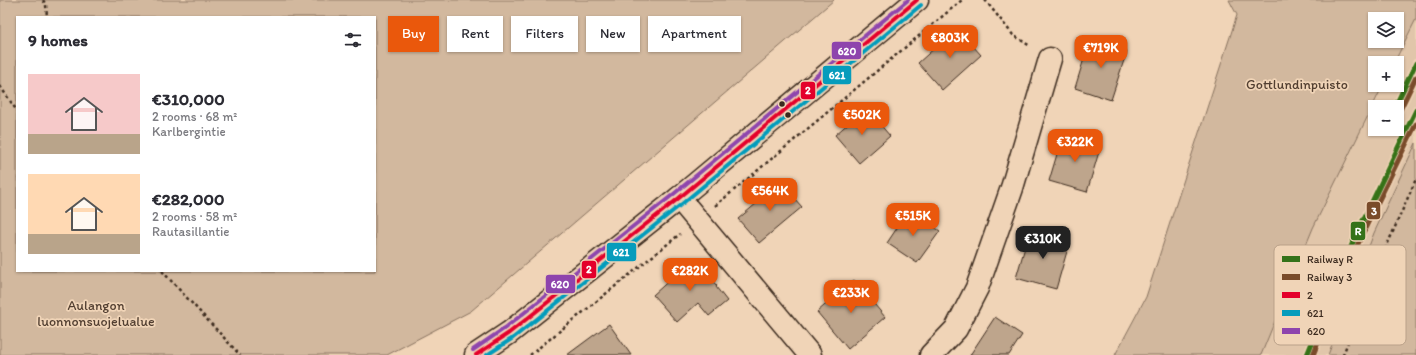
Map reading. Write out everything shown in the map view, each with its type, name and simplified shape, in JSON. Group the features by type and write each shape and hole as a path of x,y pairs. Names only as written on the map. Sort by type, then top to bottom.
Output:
{"main road":[{"path":"476,355 509,333 680,198 917,0"},
{"path":"931,355 956,329 977,288 1012,188 1050,59"},
{"path":"680,198 810,355"}],"path":[{"path":"43,0 46,5 47,16"},
{"path":"530,355 698,221 962,0"},
{"path":"985,0 1014,35 1032,47"},
{"path":"0,86 16,110"},
{"path":"1387,245 1416,179"},
{"path":"163,272 240,355"},
{"path":"1343,355 1347,345"}],"shaded area":[{"path":"1416,19 1416,143 1369,245 1306,245 1368,116 1368,136 1404,136 1404,100 1376,100 1380,92 1404,92 1404,56 1398,56 1402,48 1404,48 1404,43"},
{"path":"1274,323 1274,345 1332,345 1328,355 1261,355"}],"green space":[{"name":"Aulangon luonnonsuojelualue","path":"0,0 834,0 471,311 387,355 0,355"},
{"name":"Gottlundinpuisto","path":"1229,0 1416,0 1416,19 1404,43 1404,12 1368,12 1368,48 1402,48 1398,56 1368,56 1368,92 1380,92 1376,100 1368,100 1368,116 1306,245 1274,245 1274,323 1261,355 1115,355 1146,297 1237,15"},
{"path":"1416,143 1416,355 1328,355 1332,345 1406,345 1406,245 1369,245"}],"building":[{"path":"957,28 981,55 942,90 918,63"},
{"path":"1090,39 1127,51 1111,100 1075,88"},
{"path":"866,108 890,136 859,163 835,135"},
{"path":"1063,134 1101,145 1087,192 1049,181"},
{"path":"778,180 802,207 759,243 738,219 757,203 754,201"},
{"path":"909,210 940,231 917,263 887,243"},
{"path":"1030,230 1070,241 1056,289 1016,278"},
{"path":"693,259 717,286 716,287 727,301 709,316 698,303 677,322 653,295"},
{"path":"854,280 885,317 848,349 817,312"},
{"path":"995,317 1022,335 1009,355 970,355"},
{"path":"609,324 631,355 567,355"}],"rail line":[{"name":"R","path":"1398,100 1416,63"},
{"name":"3","path":"1404,102 1416,77"},
{"name":"R","path":"1352,245 1416,110"},
{"name":"3","path":"1358,245 1416,124"},
{"name":"R","path":"1307,355 1311,345"},
{"name":"3","path":"1313,355 1317,345"}],"transit line":[{"name":"620","path":"473,350 505,328 675,193 908,0"},
{"name":"2","path":"476,355 509,333 679,198 917,0"},
{"name":"621","path":"487,355 513,338 683,203 921,5"}]}
